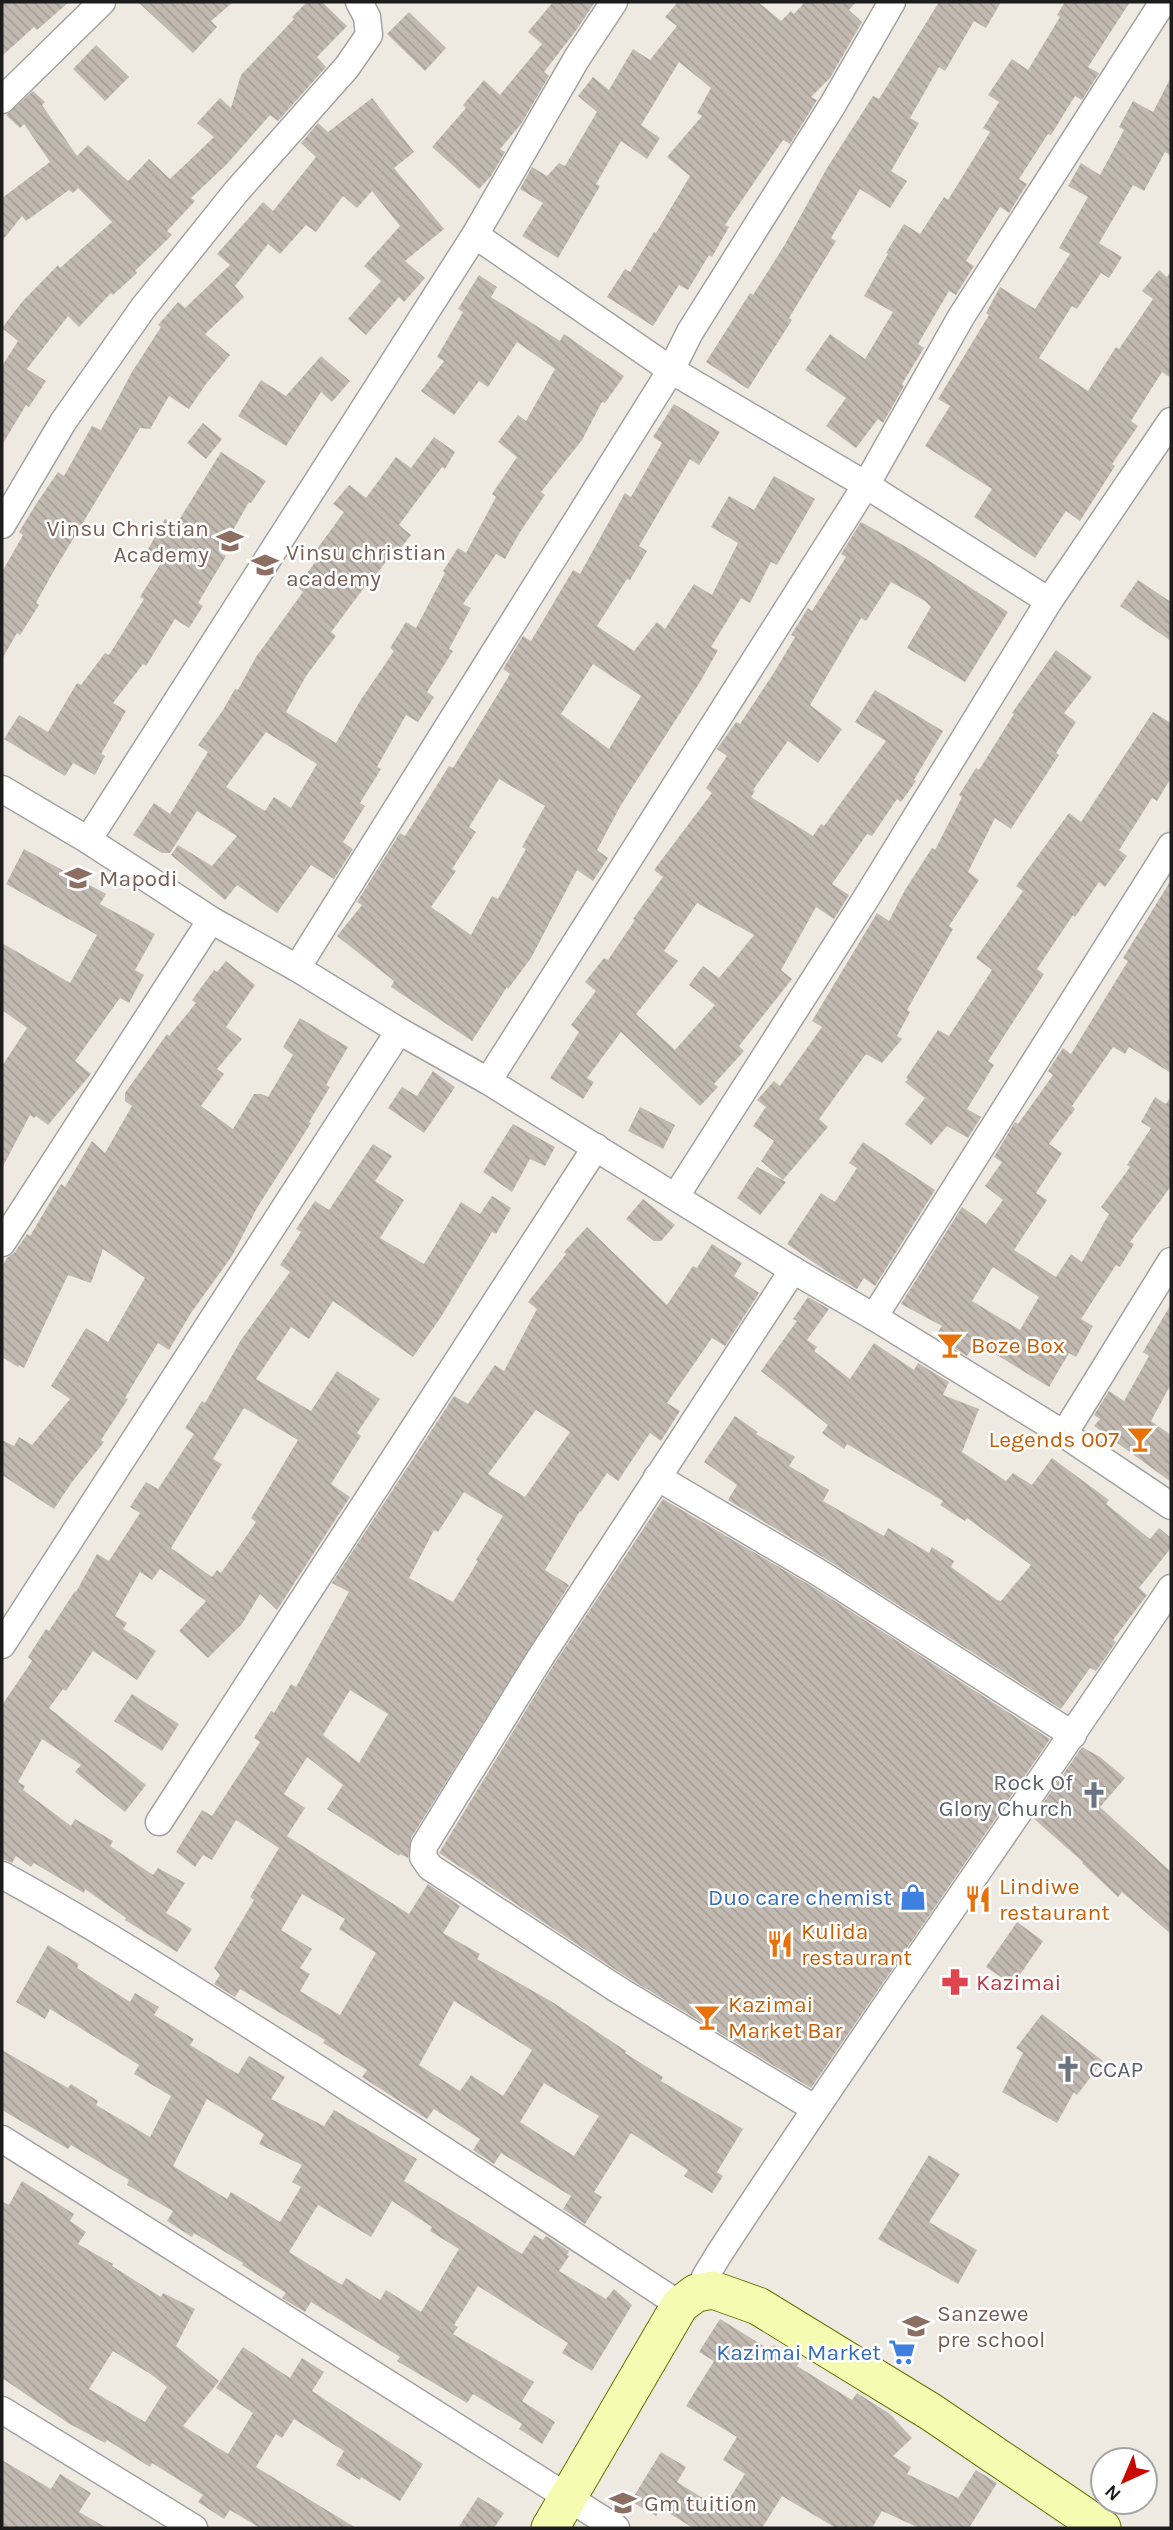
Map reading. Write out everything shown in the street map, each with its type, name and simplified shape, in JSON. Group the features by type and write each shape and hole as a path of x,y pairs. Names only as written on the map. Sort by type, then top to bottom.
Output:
{"main road":[{"path":"559,2513 690,2298 724,2292 758,2306 931,2412 1102,2528"}],"street":[{"path":"2,100 102,2"},
{"path":"2,524 63,422 142,308 236,192 347,67 369,35 367,17 359,2"},
{"path":"88,840 475,235 570,70 614,2"},
{"path":"297,968 671,370 690,332 832,106 892,2"},
{"path":"488,1080 866,485 961,317 1163,2"},
{"path":"475,235 671,370 866,485 1049,601"},
{"path":"676,1196 872,888 1049,601 1171,421"},
{"path":"2,789 88,840 211,920 488,1080 793,1270 1064,1434 1171,1506"},
{"path":"874,1317 1171,846"},
{"path":"2,1242 211,920"},
{"path":"2,1646 399,1031"},
{"path":"159,1822 596,1147"},
{"path":"1064,1434 1171,1261"},
{"path":"793,1270 540,1658 424,1846 423,1857 430,1867 617,1989 814,2108"},
{"path":"657,1477 821,1574 1073,1735"},
{"path":"2,1875 62,1908 690,2298 814,2108 1073,1735 1171,1588"},
{"path":"2,2139 559,2513 617,2528"},
{"path":"2,2410 194,2528"}],"building":[{"path":"2,2 69,2 37,30 34,27 2,56"},
{"path":"138,2 233,2 211,21 217,27 193,53"},
{"path":"307,2 322,2 347,26 317,57 326,67 278,121 270,115 226,165 191,198 195,201 167,231 172,235 135,271 137,273 113,295 111,293 79,327 68,316 27,369 46,381 29,407 26,405 2,445 2,366 18,341 2,328 22,302 58,265 60,268 112,222 78,188 73,193 69,190 26,221 22,216 2,241 2,198 50,162 24,124 20,128 6,115 33,91 45,102 42,105 77,156 88,145 128,181 149,159 170,179 214,137 197,123 220,98 231,108 241,75"},
{"path":"553,2 595,2 544,72 549,76 521,124 500,149 505,152 491,176 479,189 432,147 466,108 463,105 484,80 500,95 542,44 528,32"},
{"path":"678,2 758,2 781,21 791,11 794,14 805,2 856,2 849,10 862,22 830,78 811,97 817,100 790,144 783,140 725,225 729,227 712,257 709,255 688,290 679,285 653,326 607,297 625,269 630,272 690,176 667,157 702,116 697,113 711,88 679,62 641,125 660,138 647,159 621,141 596,184 600,186 558,258 522,236 543,203 520,189 532,167 547,176 559,163 565,166 597,112 578,96 593,77 609,90 633,49 650,60 677,26 665,17"},
{"path":"939,2 1001,2 986,28 974,21 945,71 939,67 910,118 919,123 891,171 907,181 890,208 860,189 831,238 836,241 789,318 792,320 748,389 706,362 784,246 827,168 873,96 879,99"},
{"path":"1065,2 1130,2 1088,67 1099,73 1082,100 1075,96 1019,179 1027,184 1009,213 1000,207 966,261 974,266 956,295 949,291 918,344 924,348 883,423 878,419 856,448 826,426 846,398 805,370 830,334 865,359 893,312 864,296 888,254 886,253 904,224 920,234 944,197 948,200 990,132 983,128 999,102 988,95 1012,59 1028,70 1060,17 1057,15"},
{"path":"409,12 446,48 425,71 387,34"},
{"path":"96,45 129,77 105,101 73,69"},
{"path":"1171,77 1171,156 1165,152 1144,191 1133,185 1099,243 1122,257 1109,278 1101,273 1077,309 1072,306 1039,358 1088,391 1116,347 1119,349 1153,299 1142,291 1159,270 1167,277 1171,272 1171,378 1162,372 1131,421 1138,426 1112,464 1115,466 1080,521 1066,511 1035,558 974,517 992,489 925,446 950,406 938,399 989,315 986,313 1000,287 1035,309 1070,254 1059,248 1088,197 1068,186 1081,163 1100,175 1124,130 1119,127 1133,101 1153,112"},
{"path":"372,98 414,152 394,168 444,229 405,261 425,278 404,302 399,297 366,335 348,319 381,281 364,266 400,226 372,191 357,208 343,196 316,232 306,225 280,254 268,244 235,286 244,297 205,334 230,355 189,409 169,396 150,429 140,428 52,574 36,603 39,605 20,635 17,633 2,659 2,572 23,535 19,532 36,504 58,472 64,476 92,426 101,430 132,372 161,327 158,325 178,302 185,308 230,265 217,254 263,202 273,211 316,157 301,143 318,123 328,132"},
{"path":"479,275 497,287 491,297 560,341 564,334 624,376 605,403 602,402 582,440 541,492 545,495 505,559 496,554 463,604 471,608 449,649 453,651 427,692 434,697 418,722 406,715 377,767 381,769 360,803 365,806 343,842 353,849 334,879 311,865 277,913 237,885 225,900 171,855 178,845 212,866 237,836 197,811 170,853 162,853 133,835 154,803 170,814 208,752 198,745 303,592 297,587 322,553 317,549 344,512 333,504 349,485 366,498 396,457 411,468 434,437 455,452 445,469 442,467 399,525 411,535 396,554 393,552 331,632 336,636 306,676 286,712 336,743 394,651 390,648 406,622 416,628 445,573 443,571 458,548 466,553 496,497 492,494 517,457 498,442 518,415 526,421 555,369 517,342 488,387 479,381 454,415 421,391 444,361 437,357 463,312 458,309","holes":["266,732 317,764 291,808 274,797 265,811 226,787"]},
{"path":"321,356 350,381 332,402 321,392 286,446 238,416 261,380 286,396"},
{"path":"674,404 720,432 699,465 690,459 639,546 647,551 597,626 634,651 657,622 665,629 694,584 712,595 738,543 711,527 729,496 754,510 774,476 815,499 777,565 771,562 750,603 741,598 711,647 718,650 621,805 597,850 608,858 593,881 577,870 531,958 508,989 507,987 472,1041 391,987 394,981 337,936 362,905 357,902 400,833 405,836 449,766 453,768 510,674 503,669 523,636 531,641 573,570 580,574 625,493 631,497 662,443 653,437","holes":["593,664 641,696 609,749 561,714","499,779 545,806 522,847 526,849 498,899 492,896 471,935 431,907 456,871 452,869 476,832 469,827"]},
{"path":"203,423 222,439 206,459 187,443"},
{"path":"221,452 266,481 251,503 249,502 220,553 226,556 198,603 203,606 189,628 175,619 146,666 143,664 113,703 126,711 101,754 105,756 95,775 73,763 65,776 4,739 19,715 48,732 77,683 81,685 105,653 109,655 144,599 140,597 163,560 147,551 165,519 176,525"},
{"path":"861,522 917,553 1008,612 965,682 907,648 931,607 891,582 866,621 861,618 810,705 842,729 818,763 788,741 753,790 755,791 751,797 813,836 821,824 824,826 886,741 855,722 875,690 943,731 914,780 916,781 901,802 897,799 872,836 867,834 832,884 849,895 834,919 816,907 781,970 792,979 739,1046 744,1051 714,1084 718,1087 700,1106 621,1032 587,1078 594,1082 583,1099 550,1078 579,1032 571,1025 596,991 585,982 604,958 608,960 663,877 654,870 712,793 706,788 727,756 717,749 736,722 740,724 775,671 795,637 791,635 808,608 812,611 846,557 841,554","holes":["697,903 754,935 719,978 703,966 689,985 715,1005 675,1050 636,1014 678,961 664,951"]},
{"path":"1138,580 1171,602 1171,641 1120,606"},
{"path":"1056,650 1092,677 1064,713 1076,722 1056,753 1059,755 1011,829 995,818 968,872 979,880 949,926 953,929 907,1010 910,1012 897,1036 902,1039 882,1063 866,1054 819,1119 828,1127 783,1180 761,1161 774,1141 753,1126 766,1107 757,1100 774,1081 780,1086 822,1027 812,1021 877,913 889,921 932,848 935,850 962,797 959,795 976,768 979,770 1014,714 1012,713"},
{"path":"1153,712 1171,723 1171,778 1157,801 1152,798 1119,850 1127,856 1105,887 1099,882 1037,969 1044,974 988,1061 994,1065 967,1109 981,1117 968,1138 947,1126 931,1145 905,1124 925,1098 905,1082 908,1079 906,1078 938,1030 949,1036 992,970 976,958 1023,891 1016,886 1069,813 1081,822"},
{"path":"24,849 106,894 100,904 155,934 135,970 144,975 129,1003 120,998 75,1061 91,1074 48,1125 30,1115 2,1168 2,1066 27,1028 2,1010 2,943 70,983 97,935 6,884"},
{"path":"1171,880 1171,1073 1129,1047 1125,1054 1113,1047 1072,1106 1075,1109 1049,1144 1062,1153 1036,1193 1047,1200 1014,1250 1056,1277 1071,1254 1082,1262 1109,1214 1101,1207 1130,1167 1127,1165 1151,1128 1141,1122 1155,1097 1166,1104 1171,1096 1171,1186 1130,1242 1134,1244 1120,1267 1116,1265 1081,1319 1093,1326 1076,1357 1069,1353 1049,1387 975,1344 967,1356 935,1336 942,1326 901,1304 962,1207 986,1224 1003,1200 985,1186 1002,1162 994,1157 1015,1122 1018,1124 1053,1075 1048,1071 1063,1048 1071,1054 1128,961 1123,958","holes":["993,1267 1039,1297 1020,1330 972,1301"]},
{"path":"226,961 255,985 226,1027 242,1039 217,1069 224,1074 201,1106 233,1129 254,1094 268,1097 293,1055 283,1047 300,1018 348,1047 326,1085 330,1087 309,1122 311,1123 257,1208 232,1256 191,1313 169,1350 158,1343 125,1398 128,1399 101,1440 104,1442 54,1509 2,1475 2,1440 14,1446 19,1437 32,1445 70,1399 51,1386 86,1328 108,1342 145,1278 103,1249 91,1283 68,1275 24,1368 2,1357 2,1266 27,1234 30,1236 61,1184 65,1187 92,1141 105,1153 132,1106 125,1101 125,1093 167,1034 169,1036 196,1003 192,1000 214,970 217,972"},
{"path":"433,1071 455,1087 424,1133 388,1108 402,1087 417,1096"},
{"path":"640,1107 675,1125 663,1149 628,1131"},
{"path":"513,1124 555,1147 545,1166 530,1159 512,1192 483,1172"},
{"path":"863,1142 935,1190 875,1286 864,1278 857,1289 787,1244 821,1193 835,1202 857,1168 849,1163"},
{"path":"373,1144 392,1156 375,1181 404,1200 380,1238 424,1264 461,1202 480,1214 492,1196 511,1208 496,1234 492,1232 441,1317 413,1357 333,1301 309,1339 291,1327 256,1379 311,1411 337,1371 380,1399 357,1433 361,1436 331,1484 350,1497 277,1610 260,1594 242,1624 208,1658 179,1631 206,1601 160,1569 152,1580 140,1572 115,1616 127,1623 123,1629 156,1651 137,1680 93,1651 66,1691 63,1689 49,1708 146,1785 125,1812 75,1772 81,1765 42,1739 18,1782 25,1786 23,1790 71,1826 75,1819 113,1841 110,1846 153,1875 158,1868 185,1883 166,1913 192,1929 177,1952 125,1920 126,1918 85,1889 84,1893 34,1863 31,1867 16,1856 12,1863 2,1859 2,1705 32,1661 28,1657 46,1629 49,1631 76,1592 97,1554 109,1561 140,1513 130,1507 146,1482 158,1489 194,1434 185,1428 202,1401 205,1403 241,1340 290,1272 280,1265 301,1232 296,1229 315,1201 329,1210","holes":["244,1408 298,1440 251,1518 256,1522 221,1573 217,1570 212,1577 171,1548 222,1464 213,1459"]},
{"path":"757,1167 786,1182 760,1215 737,1198"},
{"path":"643,1199 675,1225 661,1241 654,1241 626,1219"},
{"path":"587,1227 667,1305 693,1266 697,1268 712,1244 742,1263 734,1276 759,1293 725,1346 712,1338 667,1403 680,1411 661,1441 650,1433 618,1481 607,1473 580,1511 545,1570 569,1585 411,1838 408,1858 400,1854 399,1856 327,1809 343,1785 307,1757 284,1794 305,1808 287,1836 409,1914 428,1884 460,1906 443,1933 480,1954 477,1959 554,2003 626,2051 625,2053 663,2077 661,2081 743,2129 717,2172 723,2176 712,2193 684,2176 688,2170 631,2133 594,2192 602,2197 585,2224 563,2209 571,2196 501,2153 494,2164 473,2150 480,2139 434,2109 427,2119 362,2077 367,2070 323,2043 325,2040 240,1989 235,1997 214,1984 220,1975 214,1968 254,1900 250,1897 279,1848 236,1820 212,1860 203,1855 195,1867 176,1852 202,1810 212,1816 260,1742 254,1738 271,1711 274,1713 291,1684 296,1687 349,1592 332,1583 454,1396 468,1404 495,1365 504,1371 537,1309 528,1302 566,1254 564,1252","holes":["536,1410 570,1432 525,1497 488,1474","464,1492 503,1516 453,1602 409,1578 434,1530 438,1532","350,1690 388,1714 359,1763 323,1735","302,1894 345,1919 339,1929 376,1953 340,2015 300,1991 310,1974 300,1968 312,1949 281,1930","454,2001 532,2050 503,2096 471,2075 460,2091 419,2065","544,2083 599,2116 574,2156 520,2122"]},
{"path":"808,1297 829,1309 807,1340 817,1347 814,1351 850,1379 874,1343 914,1370 918,1363 949,1382 943,1395 979,1409 962,1452 1006,1481 1013,1473 1032,1485 1052,1458 1109,1500 1106,1504 1150,1539 1159,1528 1171,1538 1171,1548 1139,1588 1147,1595 1113,1640 1116,1642 1096,1671 1090,1668 1061,1709 728,1500 737,1485 704,1462 735,1416 758,1432 756,1434 795,1457 789,1466 829,1490 823,1501 884,1536 888,1528 929,1553 932,1547 954,1561 951,1567 997,1600 1001,1601 1031,1565 967,1518 965,1521 940,1505 943,1501 847,1444 844,1449 822,1433 828,1425 761,1371 797,1321 793,1319"},
{"path":"1171,1304 1171,1384 1151,1421 1171,1435 1171,1482 1094,1426 1100,1419 1094,1415 1109,1391 1124,1401 1149,1356 1143,1352"},
{"path":"663,1499 813,1587 1050,1739 811,2088 625,1976 439,1853 553,1666"},
{"path":"132,1694 179,1724 162,1751 114,1721"},
{"path":"1082,1747 1100,1757 1125,1778 1100,1807 1171,1872 1171,1934 1122,1892 1118,1897 1033,1818"},
{"path":"1017,1922 1043,1941 1013,1985 986,1967"},
{"path":"48,1945 79,1964 77,1968 130,2002 135,1993 159,2007 154,2015 194,2039 190,2045 238,2074 249,2056 285,2077 271,2099 324,2126 334,2110 417,2159 404,2181 522,2254 534,2235 543,2240 546,2236 569,2251 569,2256 559,2271 606,2299 614,2289 632,2305 592,2371 562,2353 568,2343 478,2286 454,2325 458,2327 453,2334 534,2382 522,2401 555,2422 542,2444 519,2429 522,2424 473,2394 467,2403 397,2361 400,2357 311,2302 305,2312 282,2298 286,2293 242,2265 243,2263 194,2233 192,2237 167,2221 173,2211 127,2185 129,2180 71,2145 68,2149 2,2110 2,2050 68,2088 71,2084 98,2101 96,2105 150,2137 171,2096 134,2074 139,2065 50,2009 45,2019 16,2002","holes":["207,2099 264,2134 259,2144 302,2165 292,2182 301,2187 280,2222 231,2192 227,2199 173,2166","392,2201 432,2227 430,2231 459,2249 421,2312 386,2290 380,2300 346,2278 342,2285 289,2252 318,2205 371,2237"]},
{"path":"1042,2014 1103,2061 1077,2095 1074,2092 1057,2123 1002,2092 1023,2053 1016,2048"},
{"path":"929,2155 960,2174 929,2222 977,2250 958,2284 878,2239"},
{"path":"22,2181 74,2214 70,2221 86,2232 78,2244 161,2297 163,2293 195,2309 176,2346 219,2381 183,2426 228,2454 253,2413 216,2388 243,2347 290,2378 302,2358 324,2372 312,2391 423,2464 400,2501 336,2465 344,2451 294,2419 282,2438 276,2434 256,2467 356,2528 260,2528 230,2510 224,2519 198,2502 203,2495 152,2463 150,2467 107,2440 105,2443 68,2423 2,2378 2,2201 9,2205","holes":["113,2351 167,2387 145,2422 89,2389"]},
{"path":"720,2319 770,2350 774,2345 800,2361 797,2366 852,2400 857,2393 890,2414 912,2438 893,2456 911,2467 907,2474 958,2498 976,2470 997,2483 969,2528 919,2528 882,2511 872,2528 836,2528 782,2496 762,2528 693,2528 661,2508 656,2516 631,2501 661,2452 686,2467 677,2482 722,2510 745,2474 723,2460 737,2437 686,2406 714,2361 699,2352"},
{"path":"2,2460 51,2489 60,2474 91,2493 79,2512 107,2528 2,2528"},
{"path":"478,2497 504,2513 494,2528 458,2528"}],"place":[{"name":"Vinsu Christian Academy","path":"230,541"},
{"name":"Vinsu christian academy","path":"265,565"},
{"name":"Mapodi","path":"78,878"},
{"name":"Boze Box","path":"950,1345"},
{"name":"Legends 007","path":"1140,1439"},
{"name":"Rock Of Glory Church","path":"1094,1795"},
{"name":"Duo care chemist","path":"913,1897"},
{"name":"Lindiwe restaurant","path":"978,1899"},
{"name":"Kulida restaurant","path":"780,1944"},
{"name":"Kazimai","path":"955,1982"},
{"name":"Kazimai Market Bar","path":"707,2017"},
{"name":"CCAP","path":"1068,2069"},
{"name":"Sanzewe pre school","path":"916,2326"},
{"name":"Kazimai Market","path":"902,2352"},
{"name":"Gm tuition","path":"623,2503"}]}
